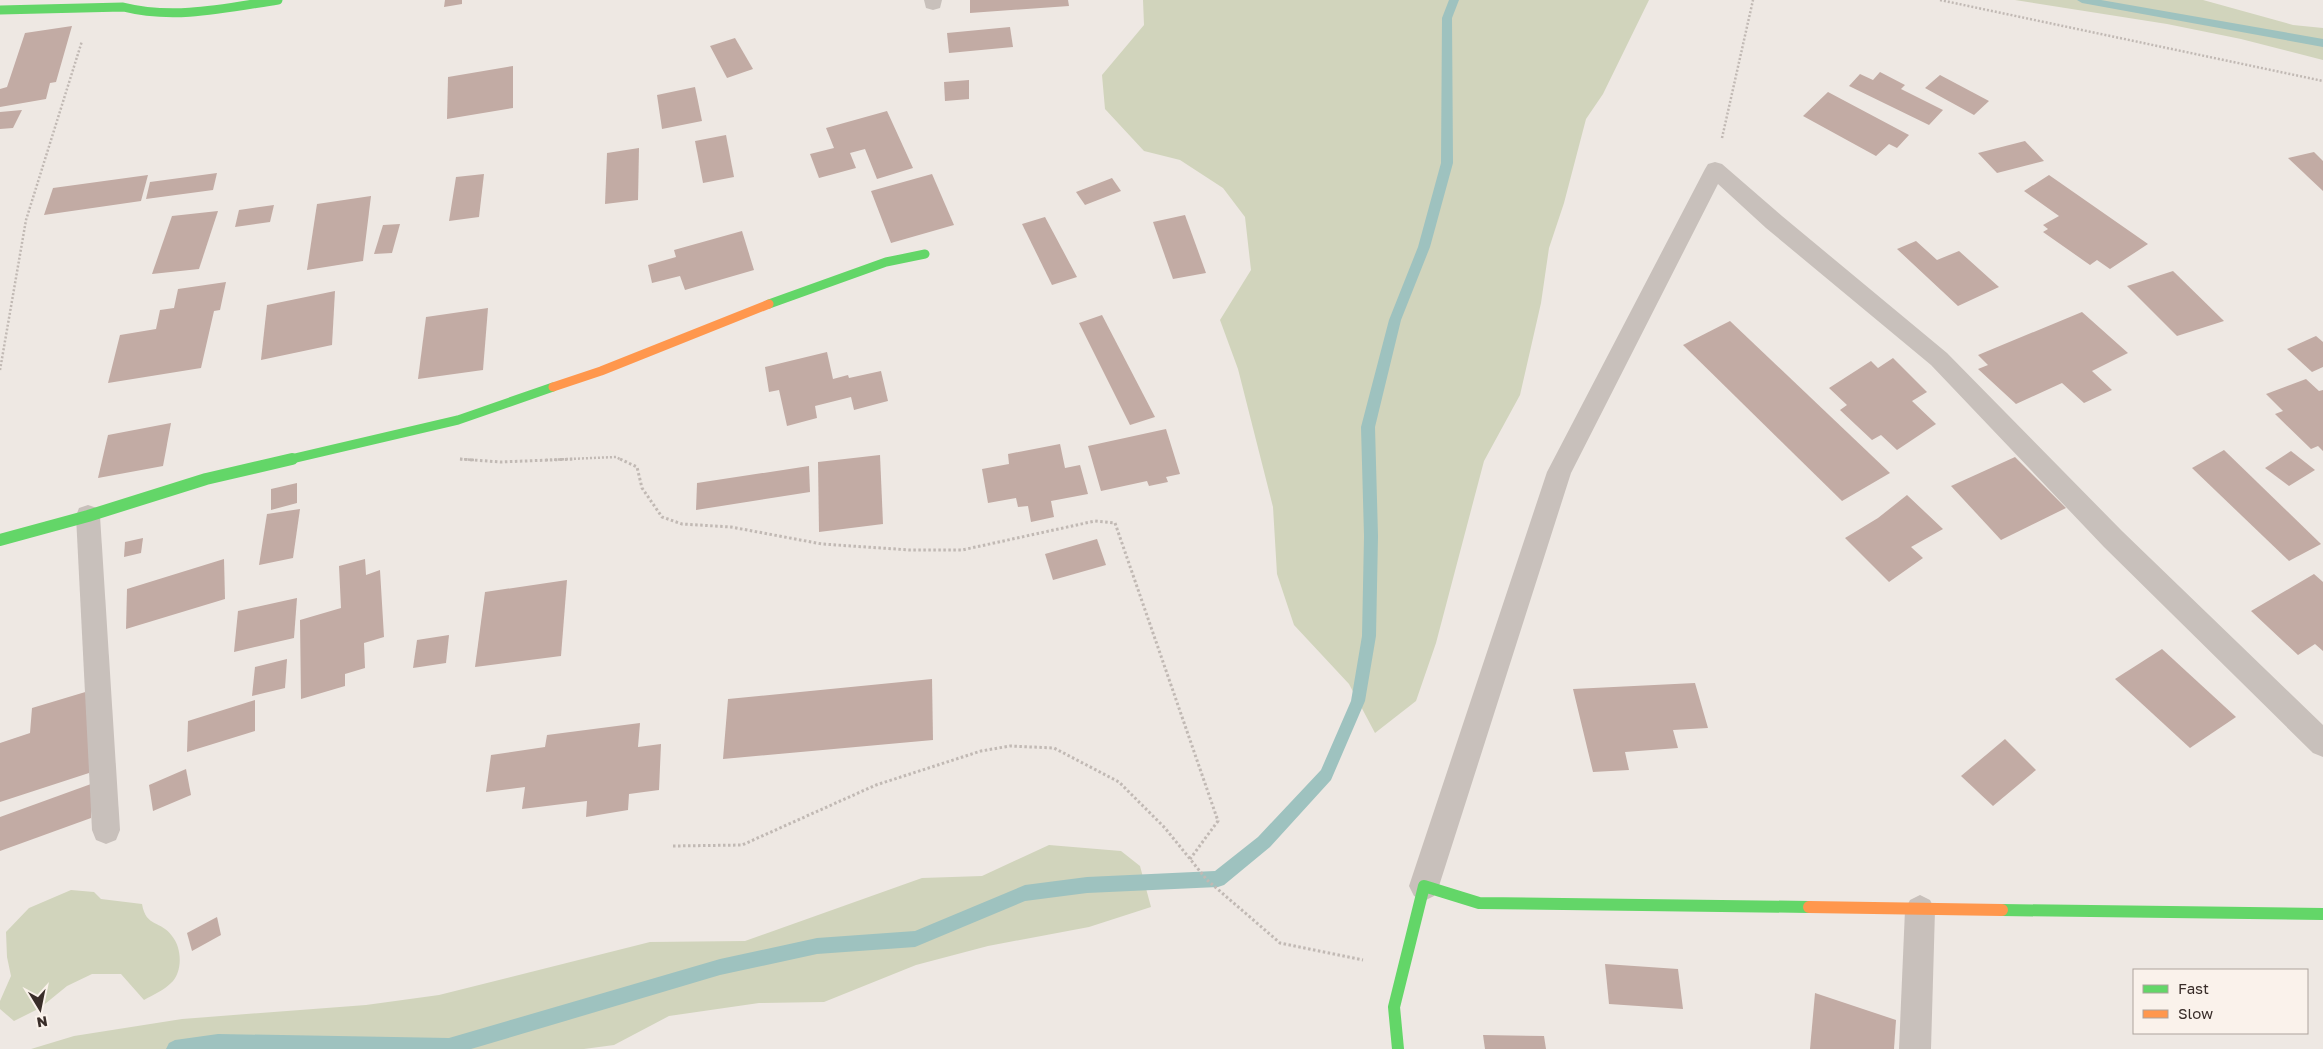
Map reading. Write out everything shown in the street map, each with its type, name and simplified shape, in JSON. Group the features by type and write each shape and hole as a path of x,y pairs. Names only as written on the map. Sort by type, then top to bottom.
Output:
{"street":[{"path":"0,10 123,7 141,14 171,13 278,0"},
{"path":"0,540 88,516 206,480 458,420 601,371 768,304 877,266 924,254"},
{"path":"1398,1049 1394,1007 1424,886 1479,903 2323,914"}],"lane":[{"path":"1424,886 1559,472 1715,169 1774,222 1939,359 2113,539 2323,744"},
{"path":"88,516 106,830"},
{"path":"1915,1049 1920,910"}],"path":[{"path":"1715,169 1753,0"},
{"path":"1940,0 2323,81"},
{"path":"0,370 26,220 93,8"},
{"path":"456,459 500,462 616,457 637,467 642,488 662,518 682,524 731,527 771,536 822,544 910,550 962,550 1095,521 1115,523 1218,821 1190,859"},
{"path":"673,846 742,845 876,785 981,751 1010,746 1054,748 1119,782 1165,828 1207,880 1280,943 1403,968"}],"green space":[{"path":"1143,0 1649,0 1603,94 1586,119 1564,203 1549,248 1541,303 1520,395 1484,461 1436,643 1416,701 1375,733 1349,684 1294,625 1277,574 1273,507 1238,369 1220,320 1251,270 1245,217 1223,188 1180,160 1144,151 1105,109 1102,75 1144,25"},
{"path":"2015,0 2203,0 2293,25 2323,28 2323,60 2241,39 2167,24"},
{"path":"1049,845 1121,851 1140,866 1151,907 1089,927 988,946 916,965 824,1002 759,1003 669,1016 614,1045 584,1049 31,1049 74,1036 182,1019 366,1005 439,995 650,942 745,941 922,878 982,876"},
{"path":"71,890 94,892 101,899 142,904 147,917 168,931 175,941 180,960 178,973 168,986 144,1000 121,974 92,974 67,986 40,1008 14,1021 0,1009 0,1001 11,976 7,957 6,932 29,908"}],"building":[{"path":"445,0 462,0 462,4 444,7"},
{"path":"970,0 1068,0 1069,6 970,13"},
{"path":"72,26 56,82 50,83 46,99 0,107 0,89 7,87 25,33"},
{"path":"1010,27 1013,47 949,53 947,33"},
{"path":"735,38 753,69 727,78 710,46"},
{"path":"513,66 513,108 447,119 448,77"},
{"path":"1880,72 1905,85 1901,89 1943,110 1929,125 1849,86 1860,74 1873,80"},
{"path":"1940,75 1989,101 1974,115 1925,88"},
{"path":"969,80 969,99 945,101 944,82"},
{"path":"695,87 702,121 662,129 657,95"},
{"path":"1828,92 1909,135 1897,148 1889,144 1876,156 1803,116"},
{"path":"22,110 13,128 0,129 0,112"},
{"path":"887,111 913,168 877,179 865,149 850,153 856,168 819,178 810,154 834,148 826,128"},
{"path":"726,135 734,177 703,183 695,141"},
{"path":"2025,141 2044,161 1997,173 1978,153"},
{"path":"639,148 638,200 605,204 607,153"},
{"path":"2314,152 2323,161 2323,191 2288,158"},
{"path":"217,173 213,190 146,199 150,182"},
{"path":"484,174 479,217 449,221 456,177"},
{"path":"932,174 954,225 891,243 871,191"},
{"path":"148,175 141,201 44,215 53,188"},
{"path":"2049,175 2148,244 2110,269 2097,260 2090,265 2043,232 2048,229 2043,225 2059,216 2024,191"},
{"path":"1112,178 1121,191 1085,205 1076,192"},
{"path":"371,196 363,261 307,270 317,204"},
{"path":"274,205 270,222 235,227 239,210"},
{"path":"218,211 199,269 152,274 172,216"},
{"path":"1185,215 1206,273 1173,279 1153,222"},
{"path":"1045,217 1077,277 1052,285 1022,224"},
{"path":"400,224 392,253 374,254 383,225"},
{"path":"742,231 754,270 685,290 680,276 652,283 648,265 676,257 674,250"},
{"path":"1916,241 1937,260 1959,251 1999,287 1958,306 1897,249"},
{"path":"2173,271 2224,321 2177,336 2127,286"},
{"path":"226,282 220,310 214,311 201,368 108,383 120,335 156,329 160,310 174,308 178,289"},
{"path":"335,291 332,345 261,360 267,305"},
{"path":"488,308 483,370 418,379 426,317"},
{"path":"2082,312 2128,353 2092,371 2112,390 2084,403 2062,383 2016,404 1978,369 1988,365 1978,355"},
{"path":"1102,315 1155,417 1130,425 1079,323"},
{"path":"1730,321 1890,473 1842,501 1683,345"},
{"path":"2316,336 2323,342 2323,367 2312,372 2287,349"},
{"path":"827,352 833,379 848,375 849,378 881,371 888,401 854,410 851,397 815,406 817,418 787,426 779,390 769,392 765,367"},
{"path":"1893,358 1927,392 1912,401 1936,424 1897,450 1881,435 1872,440 1840,410 1847,405 1829,388 1871,361 1878,368"},
{"path":"2306,379 2319,391 2323,390 2323,451 2318,446 2311,449 2275,414 2283,411 2266,394"},
{"path":"171,423 163,466 98,478 108,435"},
{"path":"1166,429 1180,474 1166,477 1168,482 1149,486 1147,481 1101,491 1088,446"},
{"path":"1060,444 1065,468 1080,465 1088,494 1051,501 1054,517 1031,522 1028,506 1018,507 1016,498 988,503 982,469 1009,464 1008,454"},
{"path":"2224,450 2321,544 2289,561 2192,468"},
{"path":"2291,451 2315,470 2289,486 2265,468"},
{"path":"880,455 883,524 819,532 818,462"},
{"path":"2015,457 2066,508 2001,540 1951,486"},
{"path":"809,466 810,492 696,510 697,483"},
{"path":"297,483 297,503 271,510 271,489"},
{"path":"1907,495 1943,529 1911,547 1923,558 1889,582 1845,538 1878,518"},
{"path":"300,509 293,558 259,565 267,514"},
{"path":"143,538 141,553 124,557 125,542"},
{"path":"1097,539 1106,565 1053,580 1045,554"},
{"path":"224,559 225,599 126,629 127,589"},
{"path":"365,559 366,575 380,570 384,637 364,643 365,668 345,674 345,686 301,699 300,620 341,608 339,566"},
{"path":"2314,574 2323,582 2323,651 2315,644 2298,655 2251,611"},
{"path":"567,580 561,656 475,667 485,592"},
{"path":"297,598 294,638 234,652 238,611"},
{"path":"449,635 446,663 413,668 417,640"},
{"path":"2162,649 2236,717 2190,748 2115,679"},
{"path":"287,659 285,688 252,696 255,667"},
{"path":"932,679 933,740 723,759 728,699"},
{"path":"1695,683 1708,728 1673,730 1678,748 1625,752 1629,770 1593,772 1573,689"},
{"path":"92,690 89,773 0,802 0,743 30,733 32,708"},
{"path":"255,700 255,731 187,752 188,721"},
{"path":"640,723 638,747 661,744 659,790 629,794 628,810 586,817 587,801 522,809 525,787 486,792 491,755 545,747 547,735"},
{"path":"2005,739 2036,770 1993,806 1961,776"},
{"path":"186,769 191,795 153,811 149,785"},
{"path":"91,784 91,818 0,851 0,817"},
{"path":"217,917 221,935 192,951 187,933"},
{"path":"1605,964 1678,969 1683,1009 1609,1004"},
{"path":"1815,993 1896,1020 1894,1049 1810,1049"},
{"path":"1483,1035 1544,1036 1546,1049 1485,1049"}],"waterway":[{"path":"175,1049 218,1043 449,1047 720,967 817,946 915,939 1025,893 1087,885 1218,879 1264,842 1326,775 1358,701 1369,636 1371,536 1368,427 1395,320 1424,247 1447,163 1447,18 1454,0"},
{"path":"2082,0 2323,43"}],"traffic: fast":[{"path":"0,10 123,7 140,11 179,13 278,0"},
{"path":"769,304 886,262 925,254"},
{"path":"0,540 88,516 206,479 458,420 553,387"},
{"path":"1398,1049 1394,1007 1424,886 1479,903 1809,907"},
{"path":"2002,910 2323,914"}],"traffic: slow":[{"path":"553,387 601,371 769,304"},
{"path":"1809,907 2002,910"}]}
